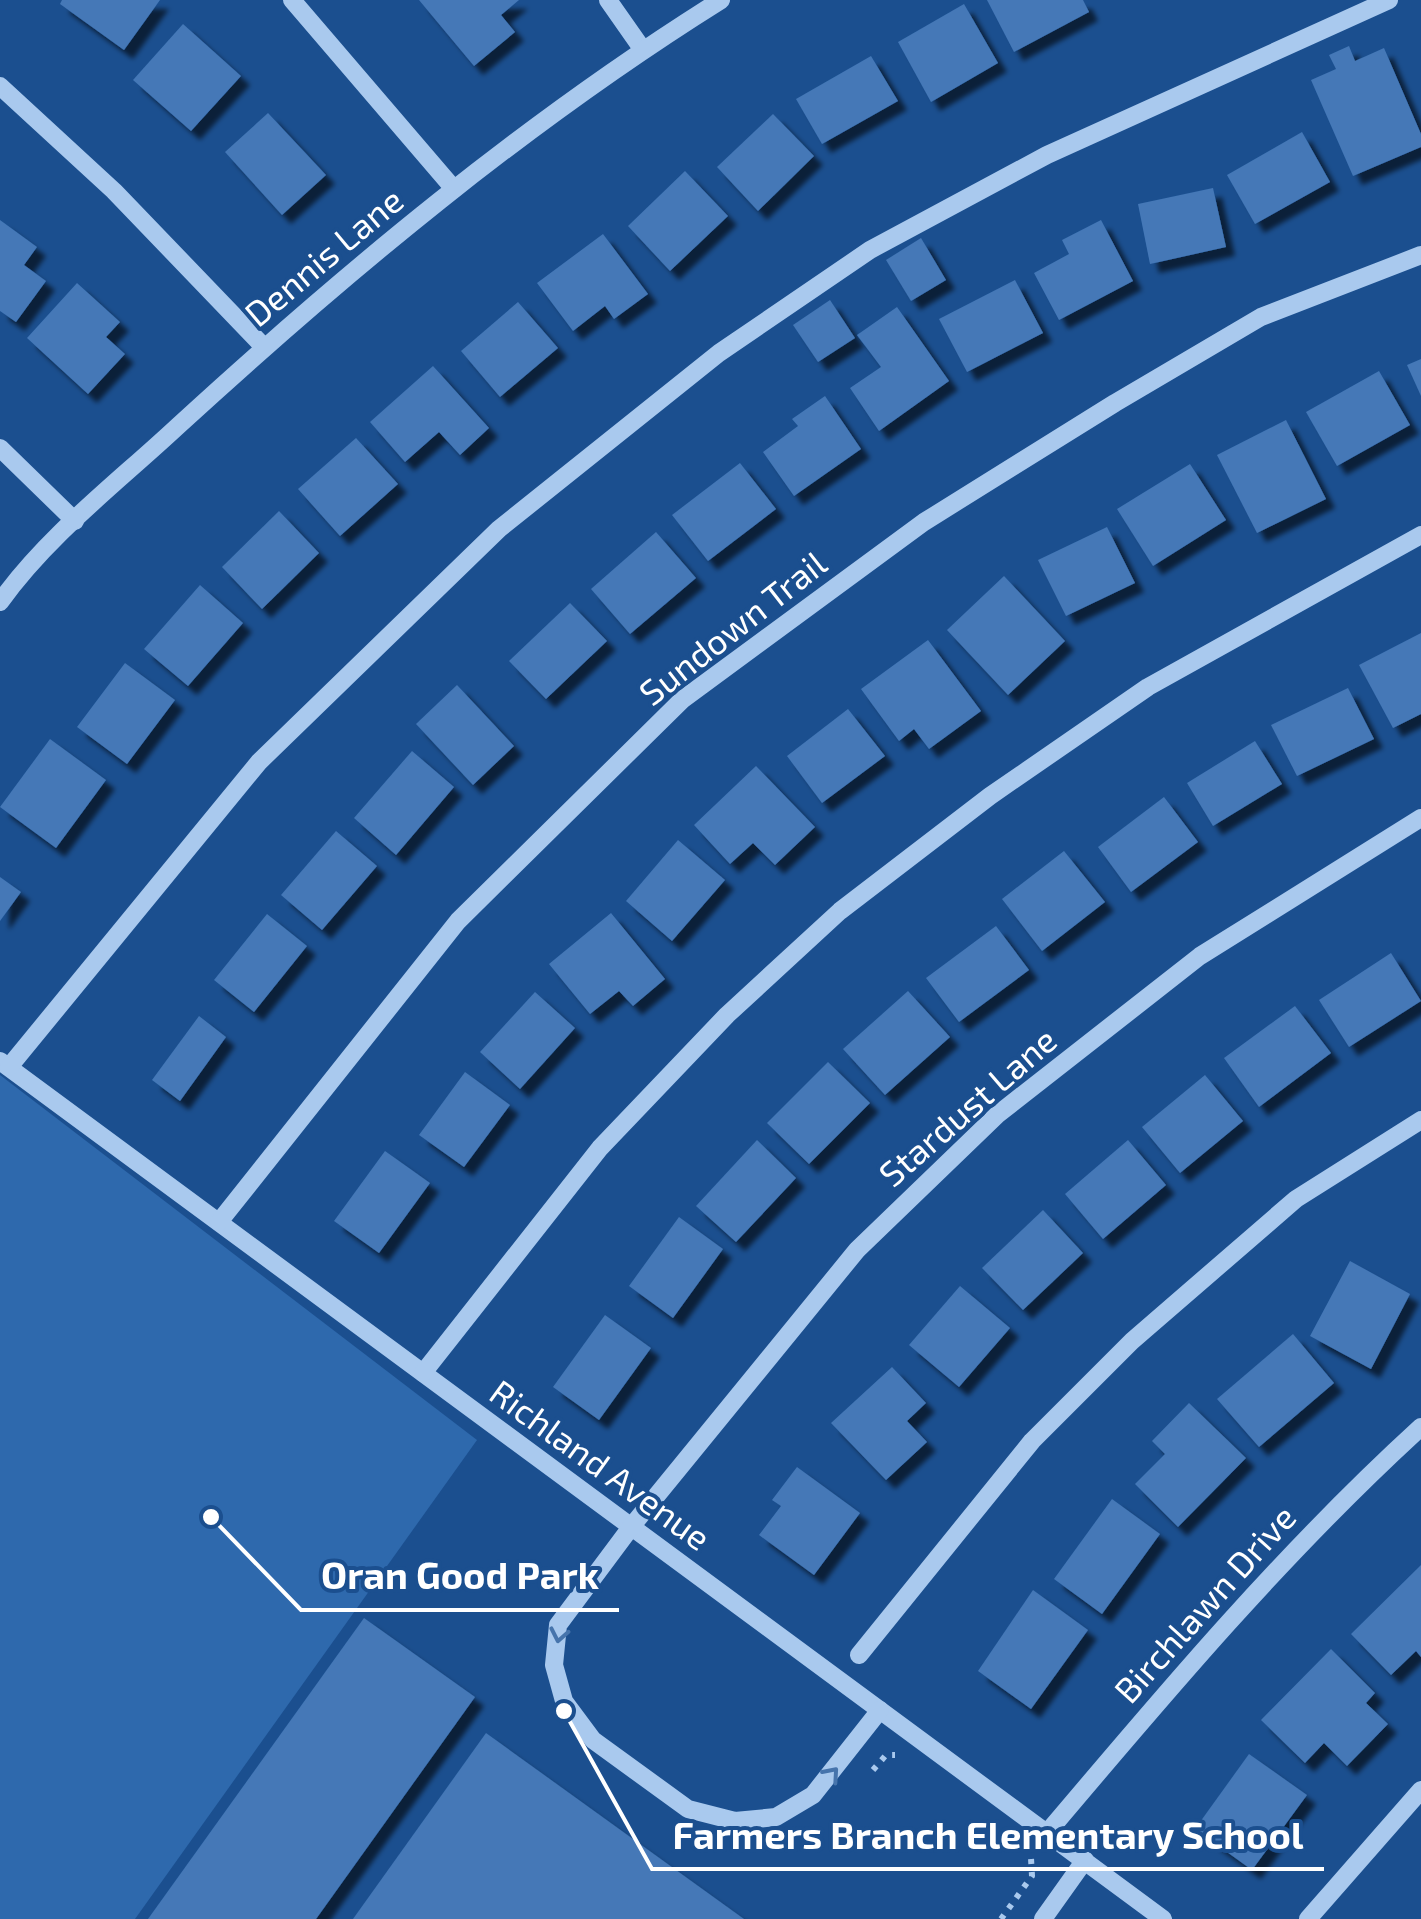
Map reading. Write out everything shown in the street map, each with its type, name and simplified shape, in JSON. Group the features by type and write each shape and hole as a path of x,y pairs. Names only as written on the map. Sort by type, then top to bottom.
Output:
{"street":[{"path":"292,0 454,189"},
{"path":"608,0 643,50"},
{"name":"Dennis Lane","path":"0,602 75,521 264,347 454,189 643,50 721,0"},
{"path":"4,1064 259,762 499,529 719,353 870,250 1046,155 1389,0"},
{"path":"0,86 114,191 264,347"},
{"name":"Sundown Trail","path":"219,1222 458,921 682,700 924,522 1116,403 1261,317 1421,255"},
{"path":"0,448 75,521"},
{"path":"423,1373 600,1148 727,1016 840,911 990,796 1148,688 1421,535"},
{"name":"Stardust Lane","path":"880,1710 813,1795 776,1817 735,1822 688,1809 593,1740 564,1701 554,1664 558,1624 631,1526 857,1250 997,1114 1200,956 1421,818"},
{"name":"Richland Avenue","path":"4,1064 1163,1919"},
{"path":"858,1655 1032,1440 1132,1342 1296,1198 1421,1120"},
{"name":"Birchlawn Drive","path":"1047,1833 1194,1658 1318,1522 1421,1427"},
{"path":"1308,1919 1421,1790"},
{"path":"1042,1919 1085,1860"}],"path":[{"path":"872,1770 886,1755 907,1760"},
{"path":"1001,1919 1032,1876 1034,1864 1024,1848"}],"shaded area":[{"path":"0,1075 477,1440 135,1919 0,1919"}],"building":[{"path":"62,0 160,0 124,50 60,4"},
{"path":"419,0 519,0 501,15 515,32 474,66"},
{"path":"987,0 1083,0 1089,12 1014,52"},
{"path":"964,4 998,63 931,102 898,42"},
{"path":"183,24 241,76 191,131 133,80"},
{"path":"1349,46 1355,61 1384,48 1421,134 1421,147 1353,176 1311,80 1336,69 1329,55"},
{"path":"871,56 898,101 822,144 796,99"},
{"path":"268,113 326,175 282,215 225,152"},
{"path":"773,114 814,156 758,211 717,167"},
{"path":"1302,132 1330,182 1255,224 1227,175"},
{"path":"685,171 728,216 670,271 628,226"},
{"path":"1213,188 1226,247 1150,264 1138,204"},
{"path":"0,220 37,247 24,265 46,281 16,322 0,311"},
{"path":"1101,220 1133,281 1059,320 1034,273 1069,254 1062,240"},
{"path":"603,234 648,294 614,319 605,306 573,331 537,283"},
{"path":"921,238 946,280 911,301 886,260"},
{"path":"1015,280 1043,333 967,372 939,319"},
{"path":"77,283 120,322 106,337 125,354 88,394 27,338"},
{"path":"830,300 855,338 818,362 793,325"},
{"path":"518,302 558,348 500,397 461,351"},
{"path":"897,307 949,381 879,431 850,388 881,367 857,335"},
{"path":"1421,359 1421,396 1407,365"},
{"path":"433,366 489,428 460,455 439,432 405,462 370,422"},
{"path":"1379,371 1410,425 1337,466 1306,412"},
{"path":"825,396 861,449 794,496 763,452 798,426 792,419"},
{"path":"1286,420 1326,499 1257,533 1217,455"},
{"path":"356,438 398,484 340,536 298,489"},
{"path":"740,463 776,509 708,561 672,515"},
{"path":"1190,464 1226,520 1153,566 1117,509"},
{"path":"279,511 319,553 262,609 222,567"},
{"path":"1107,527 1135,583 1066,616 1038,560"},
{"path":"656,532 696,578 630,634 591,589"},
{"path":"1004,576 1065,641 1008,695 947,630"},
{"path":"200,585 243,623 188,686 144,649"},
{"path":"570,603 607,641 546,699 509,661"},
{"path":"1421,633 1421,714 1393,728 1359,665"},
{"path":"928,640 981,711 929,749 914,729 899,741 861,689"},
{"path":"125,663 175,700 127,764 77,727"},
{"path":"457,685 514,746 473,785 416,724"},
{"path":"1348,688 1374,739 1297,776 1271,725"},
{"path":"848,709 885,756 822,803 787,756"},
{"path":"50,739 106,780 56,848 0,807"},
{"path":"1255,741 1282,784 1213,826 1187,783"},
{"path":"412,751 454,787 396,855 354,818"},
{"path":"756,766 815,827 775,865 753,843 730,864 694,825"},
{"path":"1164,797 1198,842 1131,892 1098,847"},
{"path":"336,831 377,866 322,930 281,895"},
{"path":"678,840 725,880 672,941 626,901"},
{"path":"1064,851 1105,902 1042,951 1002,899"},
{"path":"0,877 21,892 0,921"},
{"path":"611,913 665,979 633,1006 619,991 590,1014 549,964"},
{"path":"267,914 307,946 254,1012 214,980"},
{"path":"996,926 1029,970 959,1022 926,978"},
{"path":"1391,953 1421,1001 1349,1047 1319,1000"},
{"path":"908,991 950,1037 885,1095 843,1049"},
{"path":"535,992 575,1028 520,1089 480,1052"},
{"path":"1295,1006 1331,1053 1259,1107 1224,1058"},
{"path":"199,1016 226,1037 180,1101 152,1080"},
{"path":"828,1062 870,1103 809,1164 767,1123"},
{"path":"465,1072 510,1105 464,1167 419,1135"},
{"path":"1205,1075 1243,1121 1180,1173 1142,1127"},
{"path":"757,1140 796,1178 736,1242 696,1206"},
{"path":"1128,1140 1166,1185 1103,1239 1065,1194"},
{"path":"385,1151 430,1183 379,1253 334,1221"},
{"path":"1043,1210 1083,1253 1023,1310 982,1268"},
{"path":"679,1217 723,1249 673,1318 629,1286"},
{"path":"1350,1261 1410,1294 1371,1369 1310,1336"},
{"path":"960,1286 1010,1328 959,1387 909,1345"},
{"path":"605,1315 651,1348 599,1420 553,1387"},
{"path":"1293,1334 1334,1383 1259,1447 1217,1399"},
{"path":"892,1367 926,1403 907,1421 927,1442 886,1480 831,1423"},
{"path":"1189,1403 1246,1458 1178,1527 1135,1484 1165,1454 1152,1441"},
{"path":"797,1467 860,1513 814,1575 759,1535 781,1506 772,1500"},
{"path":"1112,1499 1160,1534 1102,1614 1054,1579"},
{"path":"1421,1565 1421,1657 1416,1651 1391,1675 1351,1634"},
{"path":"1033,1590 1088,1630 1031,1709 978,1671"},
{"path":"364,1618 475,1697 316,1919 148,1919"},
{"path":"1331,1649 1375,1693 1366,1703 1388,1724 1347,1766 1324,1743 1305,1763 1261,1720"},
{"path":"486,1733 744,1919 353,1919"},
{"path":"1249,1754 1307,1795 1252,1870 1195,1829"}],"place":[{"name":"Oran Good Park","path":"211,1517"},
{"name":"Farmers Branch Elementary School","path":"564,1711"}]}
